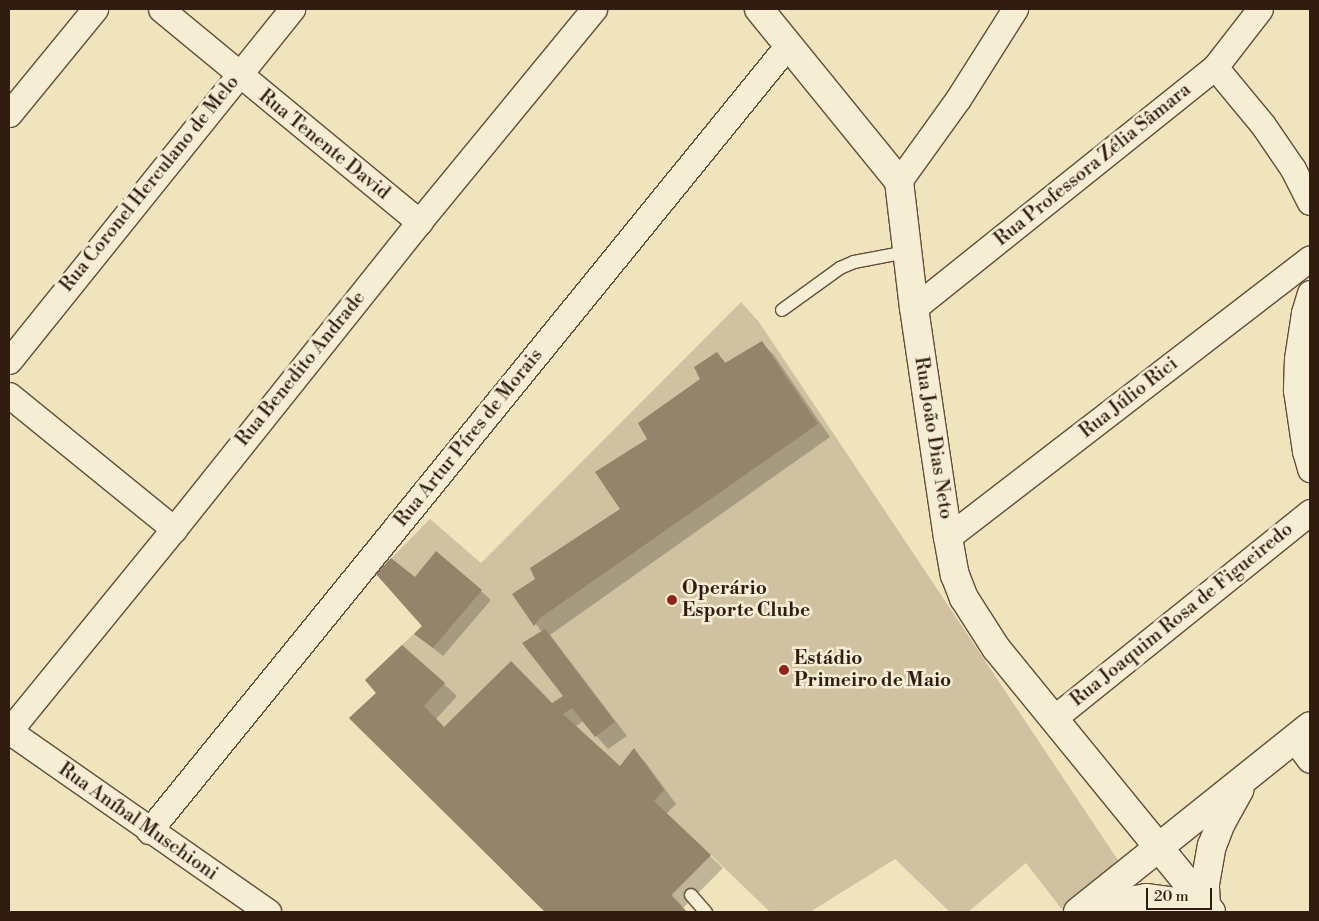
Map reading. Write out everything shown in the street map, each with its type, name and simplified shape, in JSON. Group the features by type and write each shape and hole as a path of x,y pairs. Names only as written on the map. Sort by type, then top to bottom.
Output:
{"street":[{"path":"9,114 95,9"},
{"name":"Rua Tenente David","path":"161,9 237,74 418,222"},
{"name":"Rua Coronel Herculano de Melo","path":"9,361 237,74 292,9"},
{"name":"Rua Benedito Andrade","path":"9,731 174,530 418,222 594,9"},
{"path":"758,9 899,182 958,99 1015,9"},
{"name":"Rua Professora Zélia Sâmara","path":"914,308 1215,67 1260,9"},
{"name":"Rua Artur Píres de Morais","path":"149,831 788,45"},
{"path":"1215,67 1263,125 1293,168 1310,202"},
{"name":"Rua João Dias Neto","path":"899,182 914,308 948,538 955,575 964,598 996,648 1208,909"},
{"name":"Rua Júlio Rici","path":"948,538 1310,258"},
{"path":"1310,293 1304,313 1296,390 1305,451 1310,469"},
{"path":"9,395 174,530"},
{"name":"Rua Joaquim Rosa de Figueiredo","path":"1054,718 1310,512"},
{"name":"Rua Aníbal Muschioni","path":"9,731 149,831 268,912"},
{"path":"1080,911 1302,732 1310,760"},
{"path":"1080,911 1146,898 1208,909 1205,884 1212,846 1221,823 1246,778"}],"lane":[{"path":"782,310 840,268 854,262 907,252"},
{"path":"691,895 706,912"}],"shaded area":[{"name":"Operário Esporte Clube","path":"741,302 759,322 1122,866 1067,912 1064,912 1026,863 968,912 950,912 895,859 810,912 770,912 711,855 672,895 687,912 545,912 349,718 376,693 365,680 422,626 376,574 430,519 481,563"}],"building":[{"path":"762,341 818,424 540,618 534,626 512,594 535,579 530,568 620,509 595,472 647,439 638,423 700,379 694,367 717,352 725,363"},
{"path":"436,551 482,590 433,648 414,634 422,626 376,574 391,558 415,577"},
{"path":"545,629 615,722 595,737 572,708 563,714 620,766 634,748 664,790 654,801 711,855 671,895 687,912 545,912 349,718 376,693 365,680 402,645 445,683 424,706 444,727 511,661 552,703 563,696 522,643"}],"place":[{"name":"Operário Esporte Clube","path":"672,600"},
{"name":"Estádio Primeiro de Maio","path":"784,670"}]}
